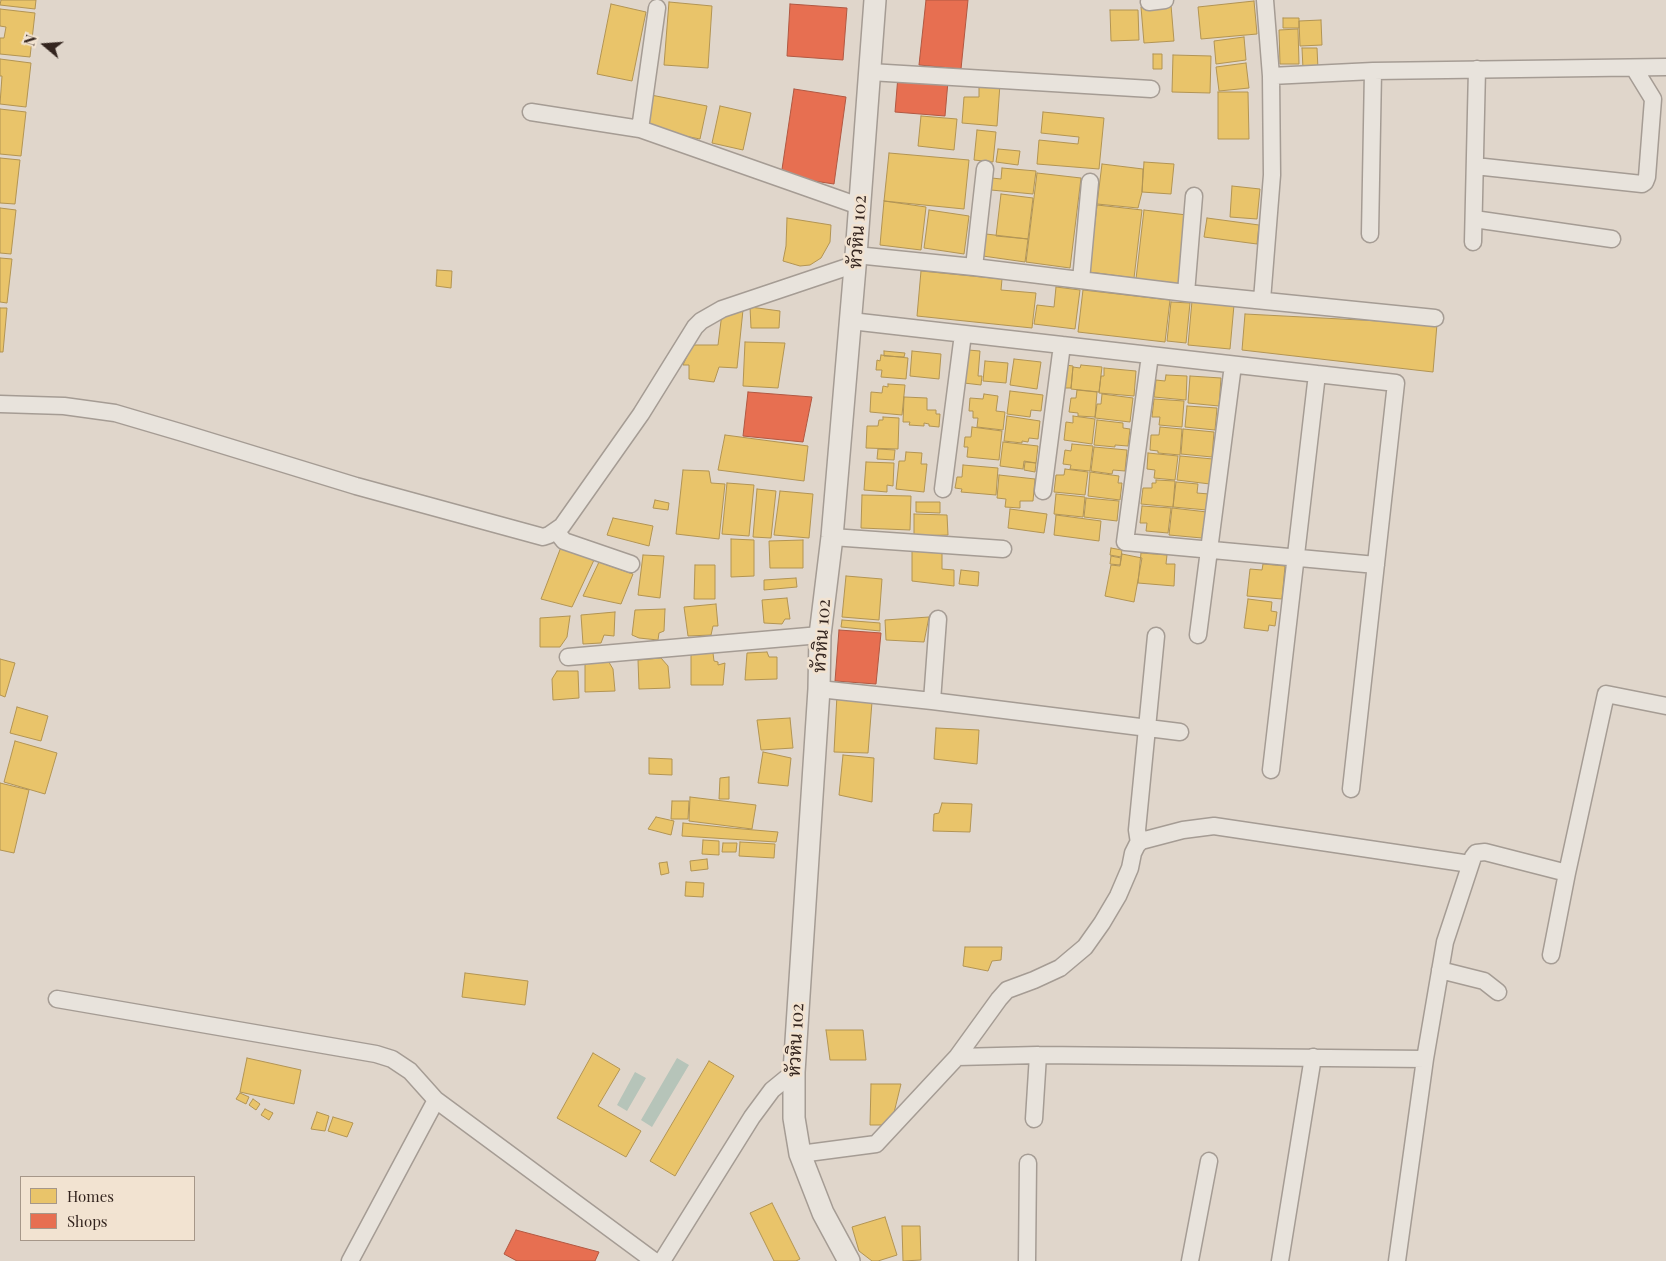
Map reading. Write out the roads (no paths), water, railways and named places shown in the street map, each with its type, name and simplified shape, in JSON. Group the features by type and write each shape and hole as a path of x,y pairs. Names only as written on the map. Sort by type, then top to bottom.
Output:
{"street":[{"name":"หัวหิน 102","path":"849,1261 824,1213 800,1154 794,1118 794,1072 819,689 820,635 832,537 851,322 875,0"},
{"path":"1262,300 1272,176 1271,76 1265,0"},
{"path":"640,129 657,8"},
{"path":"1271,76 1374,71 1666,67"},
{"path":"1475,166 1642,184 1647,177 1653,99 1634,68"},
{"path":"1473,242 1477,69"},
{"path":"1370,234 1374,71"},
{"path":"870,72 1151,89"},
{"path":"531,112 640,129 859,206"},
{"path":"974,267 985,169"},
{"path":"1081,280 1090,182"},
{"path":"1186,294 1194,196"},
{"path":"1474,219 1612,239"},
{"path":"0,404 64,406 115,414 356,486 543,537 556,531 572,513 636,421 695,327 722,309 856,259 974,267 1186,294 1435,318"},
{"path":"851,322 1396,383 1351,789"},
{"path":"943,489 963,334"},
{"path":"1043,491 1062,345"},
{"path":"1150,355 1125,542 1376,565"},
{"path":"1198,635 1233,365"},
{"path":"1271,770 1317,374"},
{"path":"556,531 564,541 631,564"},
{"path":"832,537 1004,549"},
{"path":"932,701 938,619"},
{"path":"568,657 820,635"},
{"path":"1139,843 1137,830 1156,636"},
{"path":"819,689 1180,732"},
{"path":"1551,954 1606,694 1666,706"},
{"path":"800,1154 876,1144 957,1057 999,999 1008,990 1060,968 1085,947 1118,896 1130,868 1132,853 1139,843 1183,830 1214,826 1470,864"},
{"path":"1397,1261 1425,1059 1445,942 1470,864 1476,852 1485,852 1567,873"},
{"path":"1440,970 1484,982 1498,992"},
{"path":"57,999 376,1054 392,1059 410,1071 436,1100 654,1261"},
{"path":"1034,1119 1038,1056"},
{"path":"957,1057 1425,1059"},
{"path":"1280,1261 1313,1058"},
{"path":"662,1261 752,1117 772,1090 794,1072"},
{"path":"350,1261 436,1100"},
{"path":"1190,1261 1208,1161"},
{"path":"1027,1261 1028,1163"}]}
